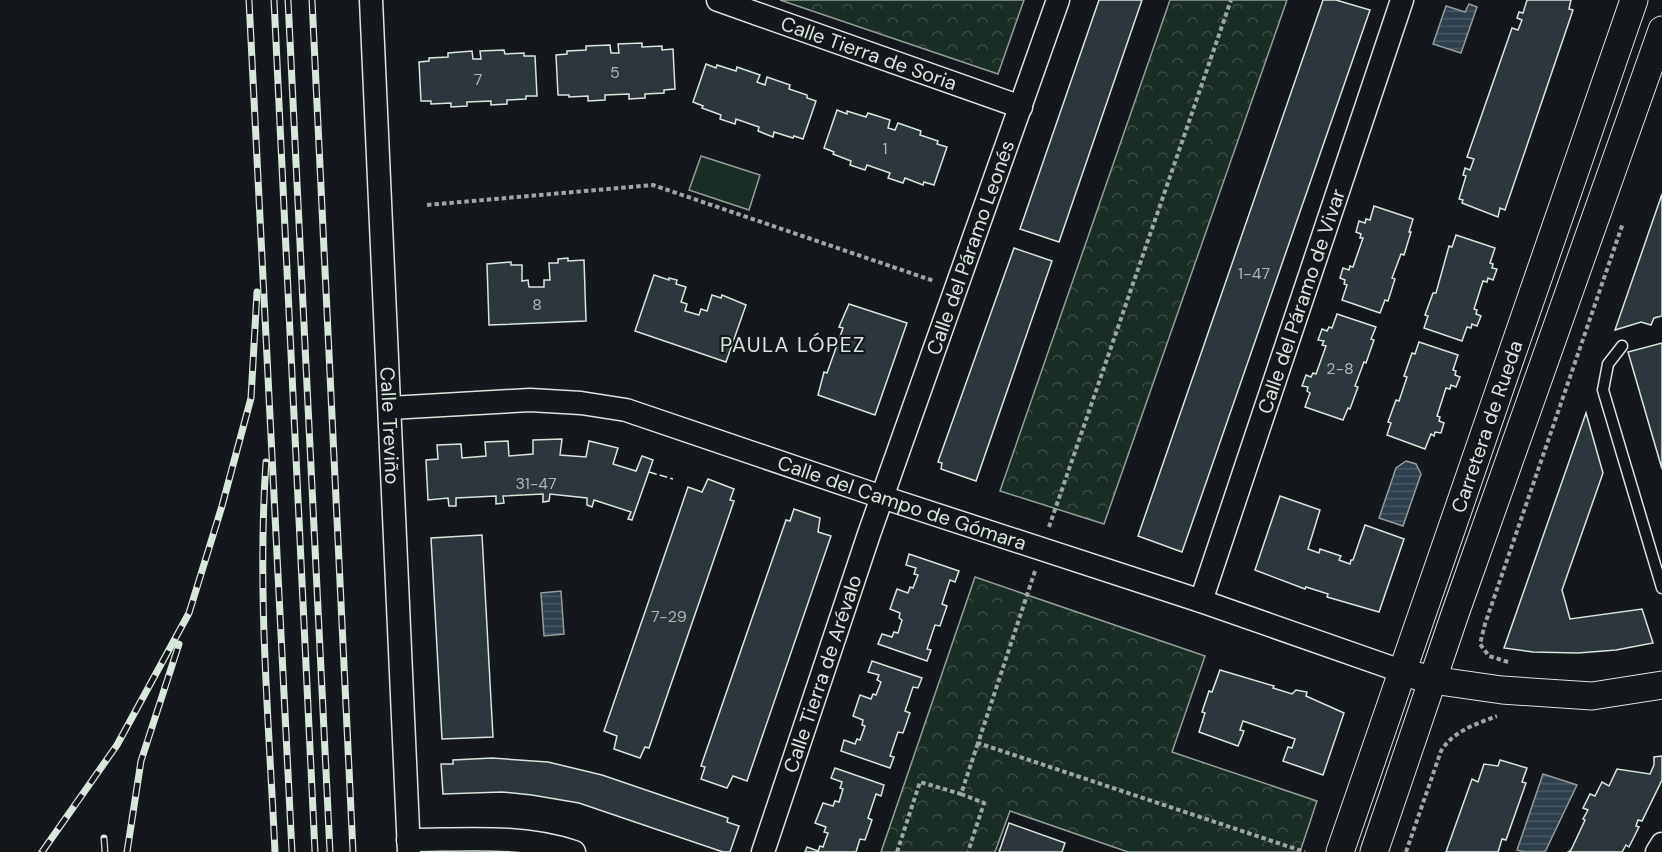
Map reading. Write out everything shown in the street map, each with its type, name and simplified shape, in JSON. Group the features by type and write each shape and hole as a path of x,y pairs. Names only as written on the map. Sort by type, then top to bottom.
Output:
{"street":[{"name":"Calle Treviño","path":"371,0 409,846"},
{"name":"Calle Tierra de Soria","path":"718,0 1021,107"},
{"name":"Calle del Páramo Leonés","path":"882,497 1058,0"},
{"name":"Calle del Páramo de Vivar","path":"1200,601 1402,0"},
{"name":"Carretera de Rueda","path":"1340,852 1634,0"},
{"name":"Carretera de Rueda","path":"1374,852 1432,680 1662,30"},
{"name":"Calle del Campo de Gómara","path":"390,408 530,400 581,403 626,410 1200,601 1401,671"},
{"name":"Calle Tierra de Arévalo","path":"763,852 882,497"},
{"path":"1401,671 1432,680 1502,690 1592,696 1662,685"},
{"path":"409,846 497,840 559,847 574,852"},
{"path":"1657,852 1662,844"}],"lane":[{"path":"1622,346 1608,364 1603,390 1662,588"}],"path":[{"path":"961,794 1042,549 1231,0"},
{"path":"427,205 653,185 956,288"},
{"path":"1508,662 1489,656 1480,644 1485,624 1623,223"},
{"path":"1406,852 1441,751 1448,740 1471,726 1497,716"},
{"path":"978,743 1305,852"},
{"path":"897,852 920,782 984,803 968,852"}],"green space":[{"path":"780,0 1024,0 998,74"},
{"path":"1170,0 1287,0 1104,524 1000,491"},
{"path":"701,156 760,175 749,210 689,190"},
{"path":"975,577 1205,656 1172,752 1317,801 1300,852 1128,852 1010,811 995,852 881,852"}],"water":[{"path":"1469,4 1477,7 1461,53 1433,44 1446,6 1465,12"},
{"path":"1406,461 1416,464 1421,474 1403,526 1379,518 1396,468"},
{"path":"561,591 564,634 544,636 541,593"},
{"path":"1543,774 1577,785 1545,852 1517,850"}],"building":[{"path":"1099,0 1142,0 1059,242 1020,229"},
{"path":"1323,0 1336,0 1370,10 1182,552 1138,536"},
{"path":"1527,0 1571,0 1569,9 1573,10 1505,210 1500,208 1498,217 1462,203 1463,200 1459,199 1466,176 1463,175 1465,168 1470,170 1474,159 1467,157 1512,28 1518,30 1522,20 1517,18 1519,12 1523,13"},
{"path":"642,43 642,47 662,46 662,50 673,49 675,89 664,90 664,93 645,94 645,98 629,99 629,94 605,95 605,100 588,101 588,96 558,95 556,55 567,54 567,51 586,50 586,46 610,45 611,53 619,53 618,44"},
{"path":"504,50 505,54 524,53 524,56 535,56 537,96 507,100 507,104 491,105 491,101 467,102 467,106 451,107 451,103 431,104 431,101 421,101 419,62 429,61 429,58 448,57 448,53 472,51 473,59 481,59 480,51"},
{"path":"706,64 736,71 737,67 760,75 757,82 765,85 767,77 790,85 789,89 807,95 807,98 816,101 803,139 774,132 773,137 758,131 759,127 736,119 735,124 720,119 721,115 693,102"},
{"path":"837,110 866,117 868,113 890,120 888,128 895,130 898,123 921,131 920,135 938,141 937,144 947,147 934,185 924,182 923,185 905,178 903,183 888,178 890,173 867,165 865,170 850,165 851,161 824,148"},
{"path":"1662,194 1662,316 1654,318 1651,325 1641,322 1615,330"},
{"path":"1374,206 1413,219 1404,255 1401,254 1392,278 1395,279 1388,301 1385,300 1380,313 1342,300 1347,285 1344,284 1345,280 1340,278 1343,268 1349,270 1350,266 1353,267 1363,238 1360,238 1361,234 1356,232 1359,221 1365,223 1366,219 1370,220"},
{"path":"1456,235 1495,248 1490,263 1493,264 1492,268 1497,269 1493,280 1488,278 1487,282 1483,281 1474,309 1477,310 1476,314 1481,316 1477,326 1472,324 1471,328 1467,327 1462,341 1424,328 1428,316 1425,315 1433,293 1436,293 1449,246 1452,247"},
{"path":"1014,248 1052,261 976,481 941,469 942,463 938,462"},
{"path":"568,258 568,261 584,260 586,321 489,325 487,264 511,262 511,265 522,265 522,281 528,280 529,287 544,287 544,280 550,280 549,263 558,263 558,259"},
{"path":"654,275 677,280 676,284 686,287 681,302 687,304 685,311 699,315 701,309 707,311 712,295 721,298 722,295 746,305 726,362 635,331"},
{"path":"849,304 907,323 875,415 818,395 824,372 827,373 843,328 839,327"},
{"path":"1337,314 1376,327 1366,363 1364,362 1355,386 1358,387 1350,409 1348,408 1343,420 1305,407 1310,393 1307,391 1308,387 1302,386 1306,375 1311,377 1313,373 1316,374 1326,346 1322,345 1324,341 1318,340 1322,329 1327,331 1329,327 1332,328"},
{"path":"1419,342 1458,355 1453,370 1456,371 1455,375 1460,377 1456,387 1451,385 1450,389 1446,388 1437,416 1440,417 1439,421 1444,423 1441,433 1435,432 1434,436 1431,434 1425,449 1387,435 1391,423 1388,422 1396,400 1399,401 1407,377 1404,376 1412,353 1415,354"},
{"path":"1662,343 1662,469 1628,352"},
{"path":"1586,413 1603,473 1562,590 1570,619 1642,609 1653,643 1616,650 1578,653 1533,652 1504,648"},
{"path":"562,439 560,455 586,457 589,441 618,448 613,464 636,471 642,456 653,460 632,520 628,519 631,512 594,500 592,507 587,505 587,498 550,494 549,501 543,502 543,494 503,496 504,503 496,504 496,496 456,498 456,506 449,506 448,498 428,500 426,460 438,459 437,445 461,444 462,458 486,456 485,442 508,441 509,456 533,454 533,440"},
{"path":"708,479 734,489 730,500 734,501 649,748 645,747 640,758 614,749 617,736 604,731 688,487 702,492"},
{"path":"1280,496 1320,510 1308,549 1319,553 1320,549 1341,556 1339,560 1350,564 1365,525 1404,539 1379,612 1327,597 1328,594 1306,587 1305,589 1255,570"},
{"path":"794,509 820,518 818,532 831,536 747,781 733,776 727,788 701,779 705,767 701,766 786,520 790,521"},
{"path":"482,535 493,737 442,739 431,538"},
{"path":"909,554 959,571 955,582 950,580 942,604 947,606 940,626 935,625 927,649 931,650 927,661 878,644 882,634 892,637 894,632 898,633 902,620 899,618 900,613 890,609 897,589 908,593 910,587 913,588 918,575 914,574 916,568 906,565"},
{"path":"872,661 922,678 918,688 913,687 905,711 910,713 903,733 898,732 890,756 894,757 890,768 841,751 844,740 855,744 857,739 860,740 865,726 862,725 863,720 853,716 860,695 871,699 873,694 876,695 881,682 877,680 879,675 868,672"},
{"path":"1220,670 1274,686 1273,688 1292,694 1296,690 1307,692 1306,696 1344,713 1323,775 1283,761 1288,747 1292,748 1295,739 1243,721 1240,730 1244,731 1238,746 1199,732 1205,713 1202,712 1209,691 1212,692"},
{"path":"1662,756 1662,780 1642,821 1638,820 1636,826 1639,827 1629,847 1626,845 1622,852 1568,852 1585,820 1583,819 1588,810 1583,808 1590,794 1595,796 1602,782 1609,786 1617,769 1650,774 1654,765 1654,757"},
{"path":"492,758 548,762 602,775 728,818 727,822 739,826 730,852 723,852 579,803 502,792 443,794 441,764 453,764 453,760"},
{"path":"1500,760 1527,768 1522,782 1526,783 1506,840 1502,839 1498,852 1446,852 1472,779 1478,782 1484,764 1498,766"},
{"path":"835,768 884,785 881,796 876,794 868,818 872,820 865,840 860,839 856,852 805,852 807,847 818,851 820,846 823,847 828,833 824,832 826,827 815,823 823,803 833,806 835,801 839,802 843,789 840,788 842,782 831,778"},
{"path":"1009,823 1065,843 1062,852 999,852"}],"railway":[{"path":"249,0 292,852"},
{"path":"274,0 315,852"},
{"path":"288,0 330,852"},
{"path":"312,0 353,852"},
{"path":"42,852 117,745 189,613 222,506 251,398 257,292"},
{"path":"266,462 263,609 275,852"},
{"path":"127,852 141,761 179,644"},
{"path":"104,838 105,852"}],"fence":[{"path":"649,472 673,479"}],"district":[{"name":"PAULA LÓPEZ","path":"793,345"}]}
